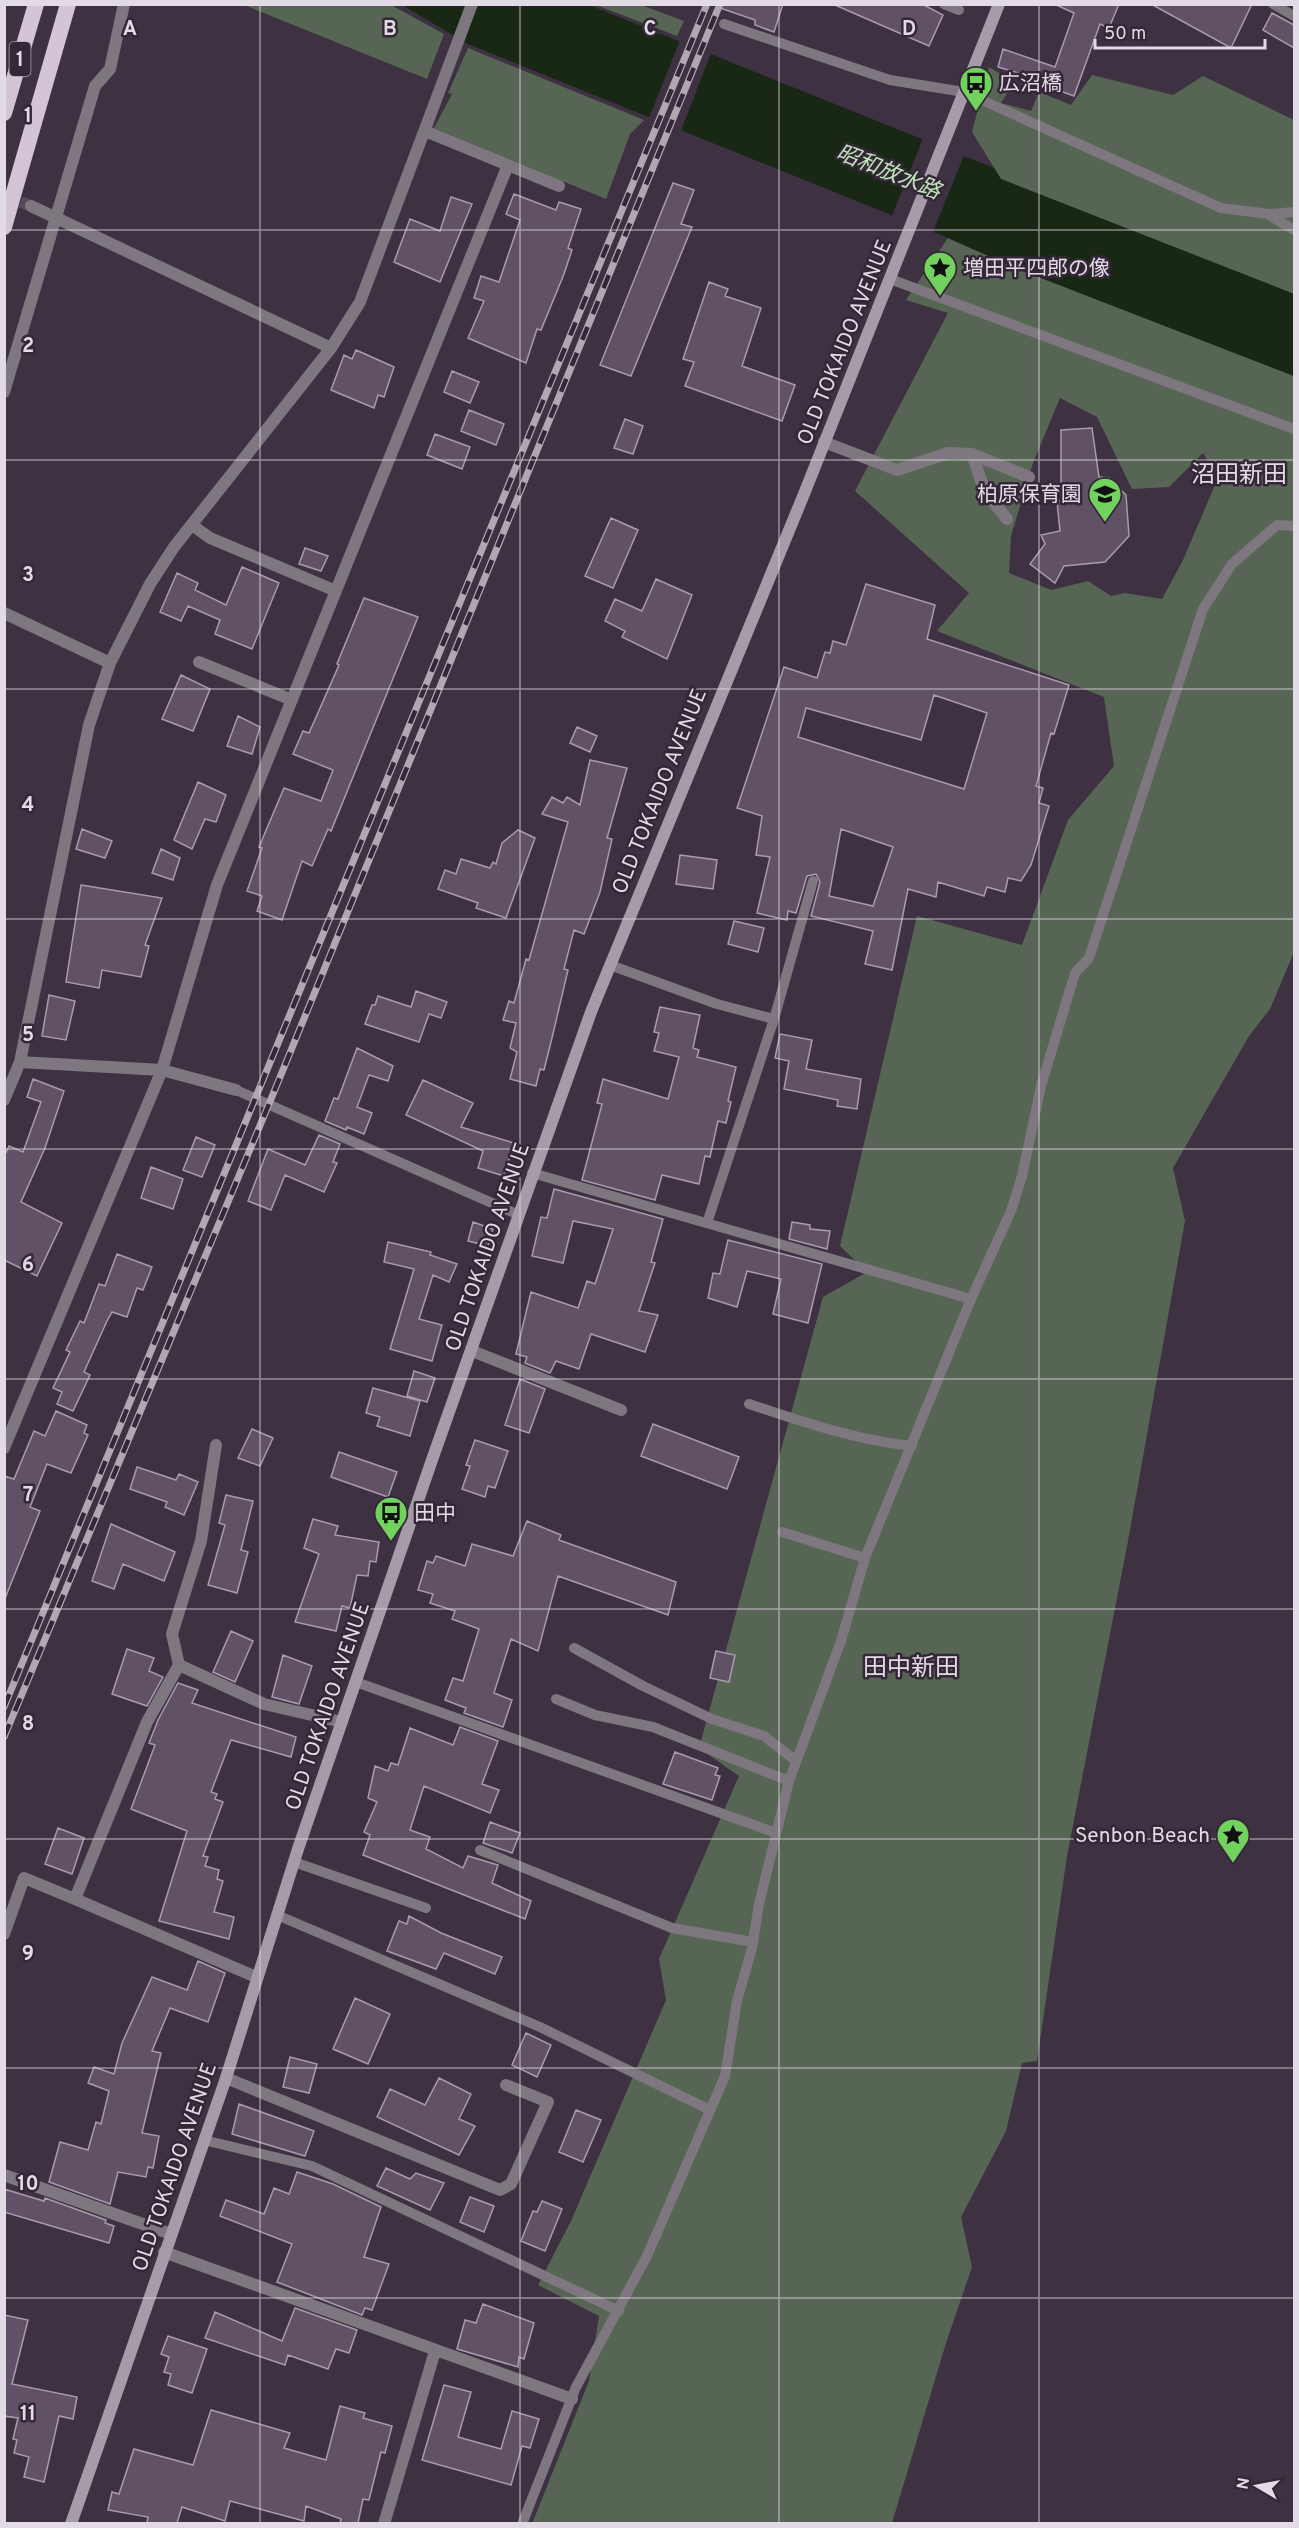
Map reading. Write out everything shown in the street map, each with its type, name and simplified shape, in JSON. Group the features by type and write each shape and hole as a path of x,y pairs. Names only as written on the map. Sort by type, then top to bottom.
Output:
{"highway":[{"name":"1","path":"4,114 36,4"},
{"name":"1","path":"4,227 68,4"}],"main road":[{"name":"OLD TOKAIDO AVENUE","path":"71,2523 226,2078 294,1862 532,1173 610,965 824,442 999,4"}],"street":[{"path":"4,392 94,86 110,69 124,4"},
{"path":"4,1100 20,1062 89,725 110,663 150,584 192,525 331,348 360,302 472,4"},
{"path":"426,131 559,186"},
{"path":"4,1448 162,1070 217,885 508,165"},
{"path":"31,206 331,348"},
{"path":"824,442 897,470 948,453 972,454 1029,477"},
{"path":"972,454 985,492 1007,519"},
{"path":"192,525 210,538 336,591"},
{"path":"4,613 110,663"},
{"path":"199,662 292,700"},
{"path":"20,1062 162,1070 236,1090"},
{"path":"472,1351 621,1410"},
{"path":"75,1899 147,1722 179,1665 172,1634 201,1541 216,1445"},
{"path":"179,1665 264,1704 342,1722"},
{"path":"4,1935 24,1878 256,1977"},
{"path":"226,2078 500,2190 511,2184 548,2102 506,2085"},
{"path":"4,2175 171,2234"},
{"path":"164,2252 572,2399"},
{"path":"384,2523 435,2351"}],"lane":[{"path":"944,4 959,10"},
{"path":"1273,4 1294,16"},
{"path":"724,24 890,80 964,92 1221,208 1269,214 1294,212"},
{"path":"1269,214 1294,230"},
{"path":"892,273 1294,429"},
{"path":"522,2523 576,2387 647,2256 725,2076 737,2001 753,1942 789,1781 841,1641 865,1558 971,1299 1011,1211 1022,1176 1041,1086 1075,973 1089,958 1203,609 1232,564 1277,525 1294,526"},
{"path":"707,1223 774,1019 813,880"},
{"path":"610,965 717,1004 774,1019"},
{"path":"236,1090 519,1215"},
{"path":"532,1173 971,1299"},
{"path":"749,1404 828,1431 877,1442 912,1446"},
{"path":"782,1532 865,1558"},
{"path":"574,1648 692,1710 764,1736 796,1761"},
{"path":"356,1682 776,1833"},
{"path":"556,1699 596,1715 653,1727 789,1781"},
{"path":"480,1850 672,1928 753,1942"},
{"path":"294,1862 426,1908"},
{"path":"277,1915 540,2027 710,2110"},
{"path":"204,2140 312,2166 619,2311"}],"shaded area":[{"path":"244,5 391,5 444,34 427,79"},
{"path":"596,5 641,5 684,21 677,36"},
{"path":"468,48 644,120 630,134 606,199 434,128 452,94 448,93"},
{"path":"989,67 1014,82 1001,103 1031,111 1039,92 1071,105 1092,75 1173,95 1203,76 1294,120 1294,294 1001,179 972,132"},
{"path":"948,238 1013,267 1294,376 1294,952 1270,1009 1249,1036 1173,1168 1185,1221 1128,1541 1067,1856 1037,2061 1022,2063 1006,2131 961,2217 972,2267 946,2343 892,2523 532,2524 589,2381 599,2316 538,2285 571,2221 666,2000 659,1959 739,1776 699,1748 823,1297 867,1272 840,1246 917,916 1022,945 1068,820 1114,766 1104,697 937,631 969,593 855,491 948,313 906,300","holes":["1060,398 1097,417 1132,489 1169,487 1203,453 1218,478 1183,560 1162,599 1125,593 1111,596 1088,581 1051,590 1009,573 1011,536 1033,463"]}],"water":[{"name":"昭和放水路","path":"402,5 589,5 994,168 1001,179 1294,294 1294,376 1013,267 948,238 468,44"}],"pier":[{"path":"681,38 712,51 680,133 648,120"},
{"path":"924,136 965,153 932,234 891,218"}],"building":[{"path":"720,4 783,4 774,32 755,25 755,20 720,8"},
{"path":"922,4 943,15 929,46 835,5"},
{"path":"1054,4 1119,4 1109,28 1100,24 1074,96 1030,80 1031,77 998,67 1003,49 1055,67 1074,13"},
{"path":"1151,4 1252,4 1231,48"},
{"path":"1272,13 1294,25 1294,48 1263,30"},
{"path":"673,183 694,190 681,224 692,227 631,376 600,365"},
{"path":"514,194 556,210 559,202 581,209 568,248 572,250 564,274 541,330 537,329 526,363 468,338 484,301 474,298 481,276 499,282 520,220 506,214"},
{"path":"451,197 472,204 440,282 394,262 410,219 440,231"},
{"path":"709,282 728,289 725,296 761,308 742,366 795,385 782,421 685,386 694,362 683,359"},
{"path":"356,350 394,367 384,397 378,395 374,408 331,390 344,355 352,359"},
{"path":"452,371 479,382 470,403 444,392"},
{"path":"469,410 504,424 496,445 461,431"},
{"path":"625,419 643,426 633,454 614,448"},
{"path":"1092,428 1099,477 1109,478 1126,495 1129,536 1105,562 1064,566 1055,583 1030,564 1045,544 1041,535 1060,531 1057,502 1068,496 1061,482 1061,430"},
{"path":"435,434 470,447 462,469 427,455"},
{"path":"611,518 638,530 613,588 585,576"},
{"path":"305,548 328,556 321,571 299,564"},
{"path":"242,567 279,583 252,649 215,634 220,620 188,606 181,621 160,612 177,573 198,583 195,590 226,605"},
{"path":"656,579 692,595 667,659 622,637 625,631 605,621 615,599 642,611"},
{"path":"866,584 935,605 927,639 1069,685 1054,734 1051,733 1036,786 1043,788 1039,803 1049,806 1031,865 1021,881 1008,878 1005,892 987,887 984,896 938,882 936,897 908,889 892,970 865,964 873,931 811,916 820,882 816,874 807,876 796,913 788,911 787,920 757,913 770,857 756,855 762,816 737,808 784,667 817,678 825,652 830,653 833,641 846,645","holes":["934,695 987,713 964,789 798,737 806,708 921,740","841,829 893,847 873,906 829,896"]},
{"path":"364,598 418,617 331,831 328,829 312,866 302,861 282,920 257,911 262,896 247,891 262,848 259,847 284,788 321,801 333,770 293,754 303,731 309,733 339,665 337,664"},
{"path":"181,675 210,689 193,731 162,719"},
{"path":"238,716 260,727 252,754 227,746"},
{"path":"577,727 597,736 590,752 570,743"},
{"path":"590,760 627,768 607,838 612,839 600,892 584,934 574,930 564,969 568,970 552,1038 544,1070 540,1069 536,1086 510,1079 517,1052 510,1048 516,1023 503,1020 509,1001 514,1003 526,959 529,960 568,822 542,814 552,797 563,803 567,797 580,805"},
{"path":"198,782 226,795 216,822 205,819 192,849 174,840"},
{"path":"82,829 112,841 105,858 76,849"},
{"path":"518,830 535,838 506,918 476,908 478,903 438,889 445,870 456,874 461,859 490,868 493,862 496,864 502,843"},
{"path":"161,849 180,858 173,880 152,873"},
{"path":"680,855 717,860 713,889 676,884"},
{"path":"81,885 162,898 145,945 149,946 141,977 102,970 99,988 66,982"},
{"path":"734,921 764,928 758,952 728,944"},
{"path":"416,991 447,1002 441,1018 429,1014 419,1042 365,1024 378,996 411,1007"},
{"path":"49,995 75,1001 66,1040 42,1036"},
{"path":"660,1007 700,1015 693,1048 699,1050 697,1057 736,1067 728,1101 731,1102 726,1123 718,1121 710,1157 705,1156 699,1184 662,1175 655,1200 582,1180 602,1104 597,1103 603,1079 668,1099 679,1057 654,1051 659,1033 654,1032"},
{"path":"780,1034 812,1040 806,1069 861,1079 857,1109 837,1106 838,1100 784,1089 789,1061 775,1058"},
{"path":"357,1048 393,1066 388,1081 369,1075 357,1107 372,1113 364,1134 347,1127 346,1130 325,1121 334,1098 338,1099"},
{"path":"33,1079 64,1091 45,1148 21,1202 62,1223 37,1276 4,1260 4,1157 9,1146 23,1152 41,1102 27,1097"},
{"path":"423,1080 473,1103 461,1127 514,1143 504,1176 478,1168 483,1151 406,1115"},
{"path":"319,1135 340,1144 333,1162 337,1163 324,1192 285,1175 271,1210 248,1201 268,1149 305,1165"},
{"path":"196,1137 215,1145 202,1177 183,1170"},
{"path":"151,1167 183,1179 173,1209 141,1198"},
{"path":"554,1189 663,1219 651,1262 655,1263 639,1311 658,1315 645,1352 591,1334 579,1369 556,1361 550,1373 525,1363 527,1357 516,1354 531,1292 578,1308 587,1281 595,1284 613,1229 573,1221 563,1263 532,1256 541,1217 547,1218"},
{"path":"473,1222 493,1229 488,1246 468,1241"},
{"path":"792,1222 810,1225 810,1229 830,1231 827,1249 789,1239"},
{"path":"728,1240 822,1264 808,1323 773,1314 781,1279 747,1271 737,1307 708,1298 713,1273 720,1274"},
{"path":"388,1242 431,1252 430,1255 457,1264 449,1282 433,1275 419,1319 442,1325 432,1361 390,1349 414,1269 384,1262"},
{"path":"117,1254 152,1267 143,1290 137,1288 127,1317 112,1312 107,1321 84,1372 90,1375 73,1411 57,1404 62,1392 53,1388 70,1352 66,1350 80,1321 84,1323 99,1284 105,1286"},
{"path":"414,1371 435,1378 427,1402 407,1396"},
{"path":"520,1379 545,1389 529,1433 505,1425"},
{"path":"373,1388 420,1401 410,1436 377,1426 380,1417 366,1413"},
{"path":"56,1411 87,1425 84,1433 88,1435 71,1473 47,1464 30,1507 40,1511 4,1601 4,1476 14,1479 34,1431 45,1436"},
{"path":"653,1424 739,1457 727,1489 641,1456"},
{"path":"252,1429 273,1438 260,1466 238,1458"},
{"path":"475,1440 508,1451 495,1488 488,1486 485,1497 462,1489 470,1466 466,1465"},
{"path":"339,1452 397,1472 388,1497 331,1477"},
{"path":"137,1467 176,1480 179,1474 198,1482 184,1515 165,1507 167,1502 130,1489"},
{"path":"226,1495 253,1501 241,1550 248,1552 237,1593 208,1585 225,1525 219,1523"},
{"path":"313,1519 338,1526 335,1535 379,1542 376,1562 370,1561 368,1576 357,1575 350,1608 342,1606 336,1631 295,1622 319,1554 304,1548"},
{"path":"527,1521 561,1535 559,1540 676,1582 668,1615 558,1576 538,1651 511,1639 494,1693 512,1700 503,1727 464,1713 466,1708 445,1700 453,1678 463,1681 479,1629 452,1619 455,1611 430,1603 433,1594 418,1590 427,1561 433,1563 436,1556 465,1566 472,1544 513,1556"},
{"path":"111,1524 175,1552 164,1581 123,1564 114,1589 92,1581"},
{"path":"231,1631 253,1641 235,1682 213,1672"},
{"path":"127,1649 154,1658 149,1671 163,1677 147,1706 112,1694"},
{"path":"716,1651 735,1655 729,1682 710,1678"},
{"path":"283,1655 312,1666 299,1704 272,1697"},
{"path":"178,1683 198,1690 192,1703 296,1737 291,1757 231,1740 211,1792 217,1794 215,1799 223,1802 203,1856 208,1857 205,1866 219,1870 217,1879 223,1881 214,1912 234,1917 229,1939 159,1921 187,1831 131,1809 155,1745 149,1743 158,1720"},
{"path":"460,1727 498,1741 482,1784 499,1790 490,1813 424,1786 410,1830 430,1837 426,1849 463,1868 468,1856 498,1865 492,1883 531,1901 525,1919 363,1855 370,1835 364,1832 377,1802 368,1798 375,1766 388,1771 391,1763 398,1765 410,1728 453,1745"},
{"path":"675,1752 718,1768 715,1775 720,1776 712,1800 663,1784"},
{"path":"490,1822 520,1833 512,1853 483,1843"},
{"path":"58,1828 84,1838 72,1874 45,1864"},
{"path":"409,1916 441,1933 502,1957 495,1974 444,1953 436,1969 387,1951 399,1921 407,1924"},
{"path":"198,1961 225,1973 208,2022 170,2008 152,2051 161,2053 142,2133 159,2136 153,2168 148,2167 146,2177 118,2172 110,2204 49,2182 60,2142 88,2150 96,2122 101,2124 109,2091 88,2083 94,2067 114,2074 122,2043 152,1977 187,1990"},
{"path":"355,1998 390,2014 368,2064 333,2049"},
{"path":"526,2033 551,2045 537,2077 512,2065"},
{"path":"290,2057 317,2064 309,2093 283,2087"},
{"path":"439,2078 471,2094 459,2119 475,2126 459,2155 377,2117 390,2089 425,2105"},
{"path":"239,2104 314,2131 305,2156 232,2134"},
{"path":"576,2110 601,2120 583,2162 559,2152"},
{"path":"386,2168 410,2179 416,2173 444,2183 430,2210 377,2186"},
{"path":"297,2172 333,2184 381,2207 364,2257 389,2264 372,2310 365,2308 362,2315 277,2282 292,2244 220,2216 226,2200 264,2214 274,2188 289,2194"},
{"path":"4,2189 44,2201 45,2198 106,2220 105,2223 114,2226 109,2243 4,2212"},
{"path":"470,2197 494,2206 484,2232 460,2222"},
{"path":"542,2201 562,2209 545,2251 521,2241 533,2211 537,2212"},
{"path":"483,2304 534,2323 524,2359 519,2357 518,2367 457,2349 465,2320 476,2323"},
{"path":"295,2308 357,2330 349,2353 336,2349 328,2369 288,2355 285,2365 205,2338 215,2312 282,2341"},
{"path":"4,2315 28,2320 12,2384 77,2397 73,2419 59,2416 44,2482 24,2477 29,2457 14,2453 17,2440 13,2439 18,2418 4,2416"},
{"path":"168,2336 207,2349 192,2393 168,2385 171,2374 164,2372 169,2357 161,2354"},
{"path":"444,2385 471,2392 458,2437 501,2449 512,2411 539,2419 530,2448 522,2446 511,2485 422,2460"},
{"path":"340,2406 365,2413 363,2418 392,2426 385,2453 381,2452 369,2500 363,2499 358,2523 340,2523 341,2519 306,2506 304,2521 230,2501 225,2521 182,2507 177,2523 147,2523 148,2517 108,2510 112,2492 119,2494 134,2449 193,2465 211,2410 290,2433 284,2448 326,2460"}],"tunnel":[{"path":"4,195 31,206"}],"railway":[{"path":"4,1707 707,4"},
{"path":"4,1737 269,1104 720,4"}],"place":[{"name":"広沼橋","path":"976,112"},
{"name":"増田平四郎の像","path":"940,297"},
{"name":"柏原保育園","path":"1105,523"},
{"name":"田中","path":"391,1542"},
{"name":"Senbon Beach","path":"1233,1864"}],"district":[{"name":"沼田新田","path":"1239,474"},
{"name":"田中新田","path":"911,1667"}]}
